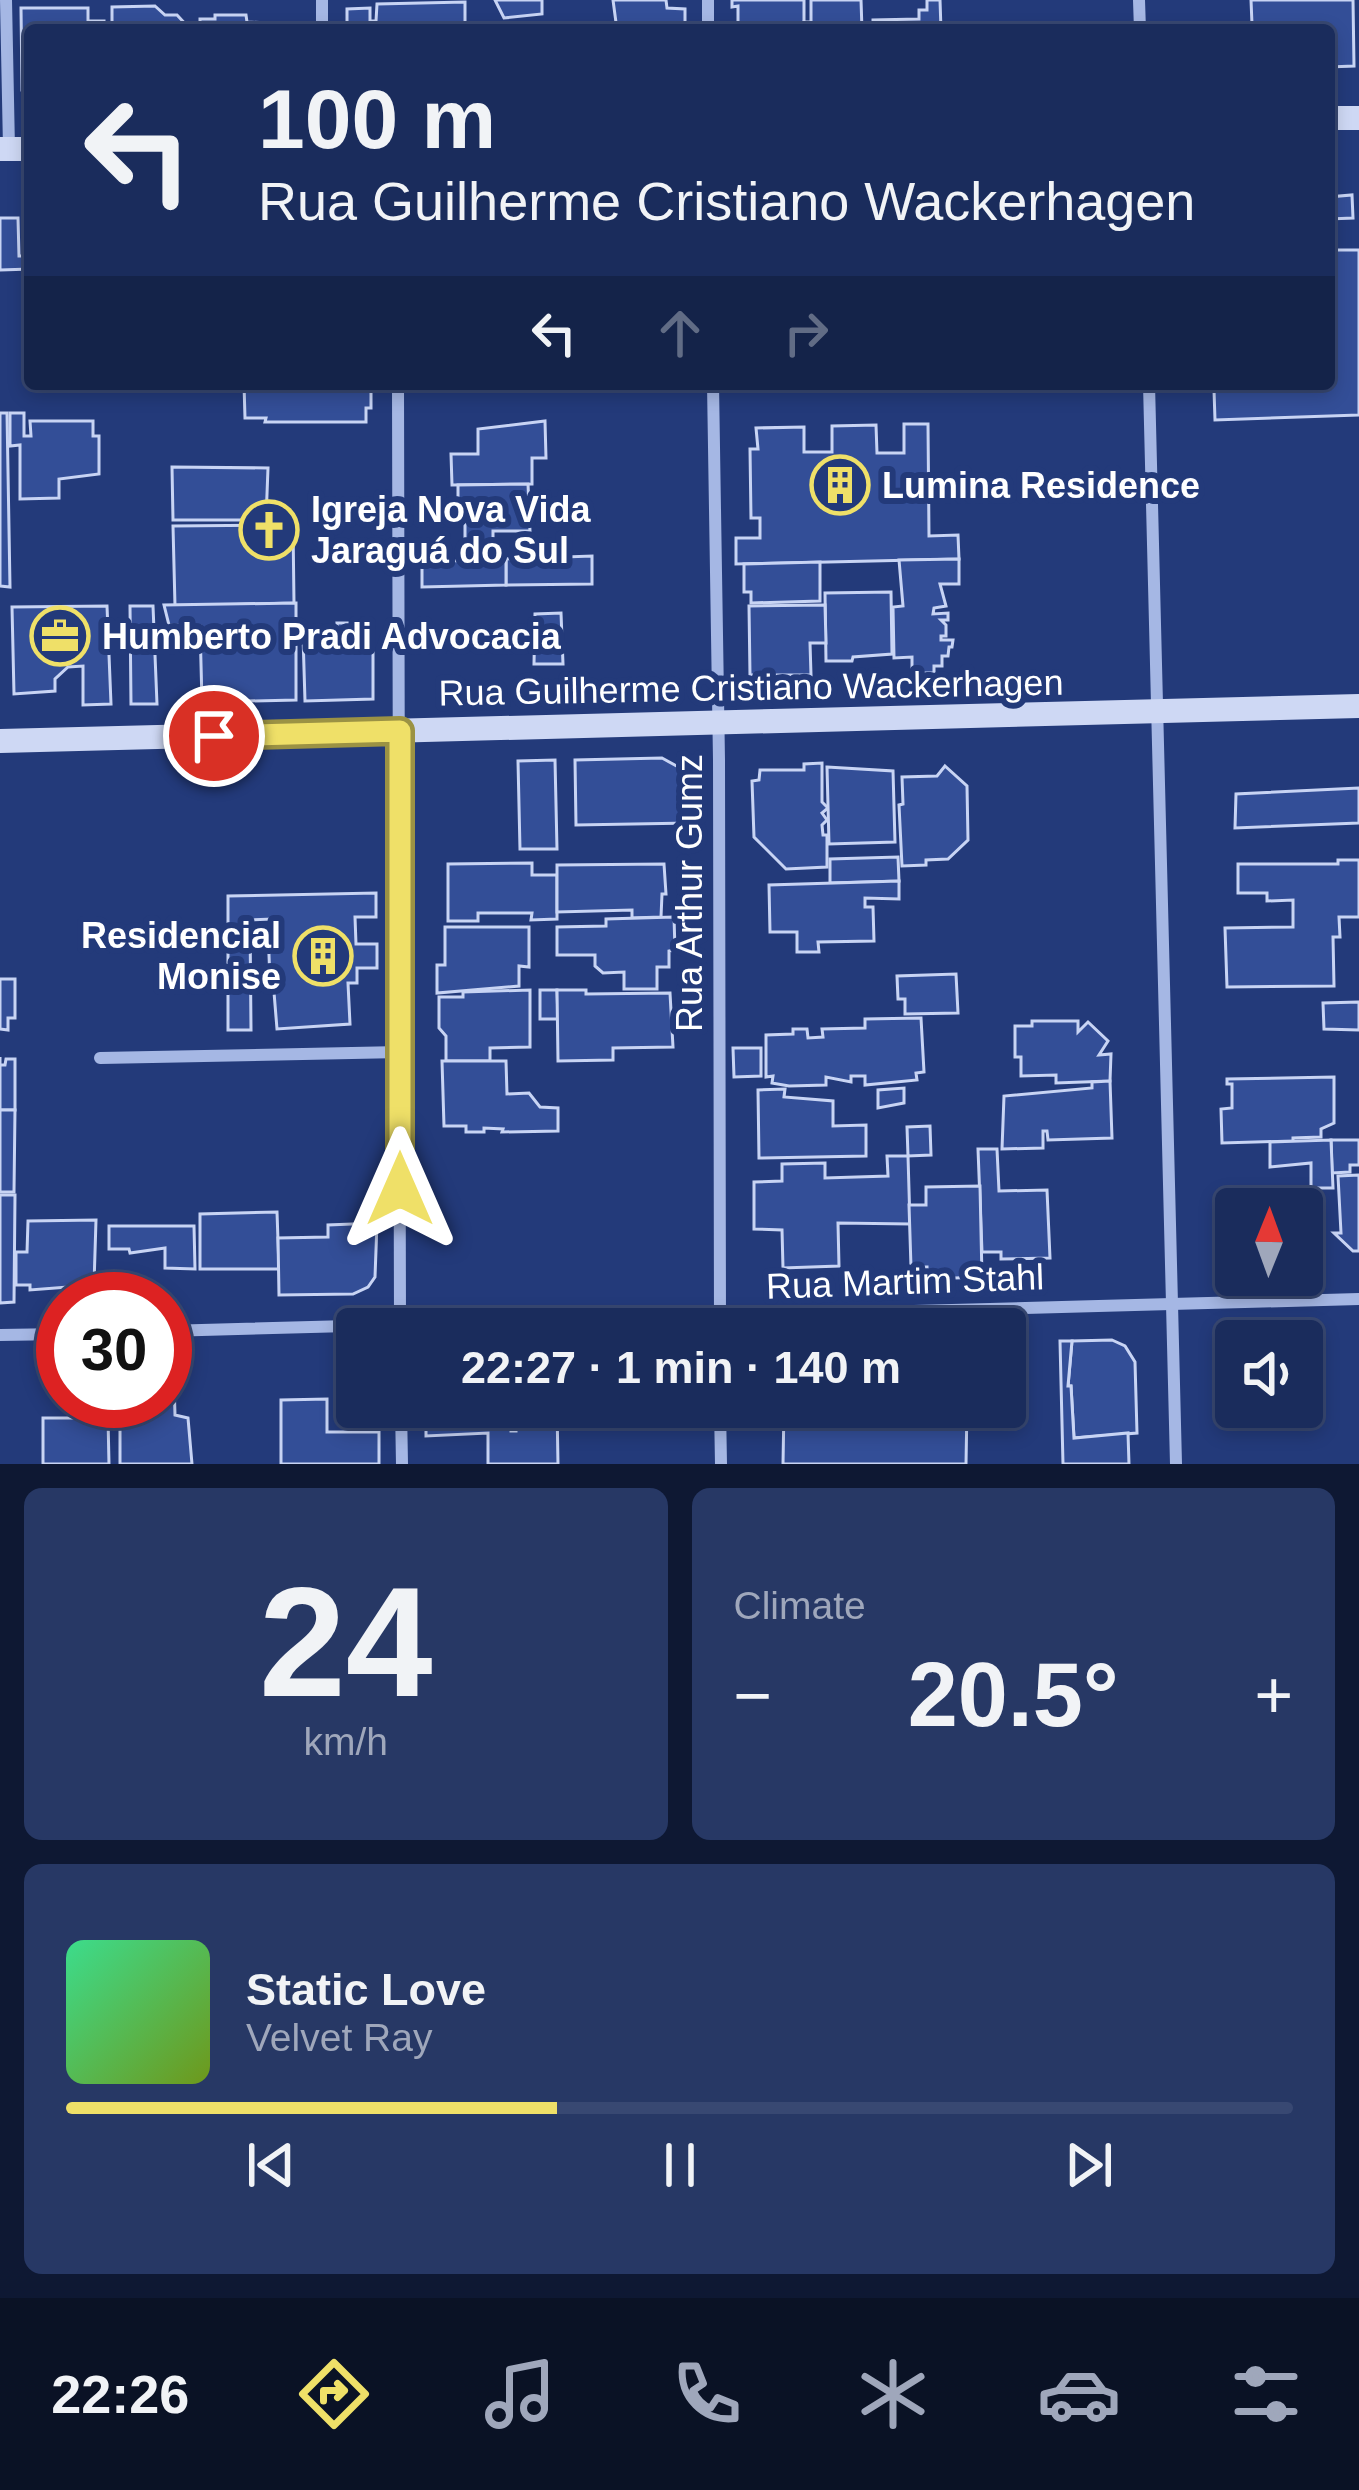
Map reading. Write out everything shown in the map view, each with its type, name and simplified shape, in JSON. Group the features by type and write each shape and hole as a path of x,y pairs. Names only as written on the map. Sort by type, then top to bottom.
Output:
{"street":[{"path":"6,0 13,149"},
{"path":"398,390 400,1308"},
{"name":"Rua Arthur Gumz","path":"713,390 720,1308"},
{"path":"1149,390 1176,1464"},
{"name":"Rua Guilherme Cristiano Wackerhagen","path":"0,741 1359,706"},
{"path":"100,1058 401,1052"},
{"name":"Rua Martim Stahl","path":"1026,1310 1359,1299"},
{"name":"Rua Martim Stahl","path":"192,1331 336,1329"},
{"path":"0,1335 36,1334"},
{"path":"401,1428 402,1464"},
{"path":"720,1428 721,1464"}],"building":[{"path":"495,0 542,0 542,14 504,18"},
{"path":"613,0 666,0 667,8 685,9 685,24 616,24"},
{"path":"732,0 804,0 804,24 738,24 738,6 732,7"},
{"path":"811,0 861,0 862,24 804,24 811,22"},
{"path":"927,0 940,0 941,24 873,24 873,20 919,19 919,10 927,10"},
{"path":"1251,0 1353,0 1354,66 1335,67 1335,24 1252,24"},
{"path":"465,2 465,24 347,24 347,9 370,8 370,21 376,21 377,4"},
{"path":"155,6 185,24 112,24 112,7"},
{"path":"21,8 88,8 88,21 104,21 24,24 22,90"},
{"path":"215,15 246,15 247,22 269,24 200,24 200,19 215,19"},
{"path":"1352,195 1353,218 1335,219 1335,196"},
{"path":"0,218 18,218 24,269 0,270"},
{"path":"1335,250 1359,250 1359,415 1215,420 1214,390 1335,390"},
{"path":"244,390 371,390 366,422 245,418"},
{"path":"0,413 7,413 10,587 0,586"},
{"path":"10,413 24,413 24,436 31,436 30,421 93,421 93,436 99,436 99,474 59,479 59,498 20,499 20,445 10,446"},
{"path":"545,421 546,458 532,458 532,484 452,485 451,454 478,454 478,429"},
{"name":"Lumina Residence","path":"904,424 928,424 929,536 958,535 959,559 736,564 736,538 760,538 760,518 751,518 750,449 758,449 756,428 804,427 804,452 832,452 832,426 876,425 877,453 904,453"},
{"path":"172,467 268,468 266,520 173,520"},
{"path":"528,484 530,531 493,531 493,552 465,552 465,512 458,512 458,485"},
{"path":"293,525 294,603 175,606 173,526"},
{"path":"592,556 592,584 506,585 506,559"},
{"path":"506,559 506,585 422,587 422,562"},
{"path":"959,559 959,584 940,584 946,606 934,608 933,614 948,613 948,620 941,620 946,636 941,640 953,640 952,647 948,656 942,656 942,666 934,666 934,673 912,673 912,657 894,658 893,607 903,606 899,560"},
{"path":"820,562 820,601 751,603 751,592 744,592 744,564"},
{"path":"891,592 892,654 826,661 825,593"},
{"path":"296,603 296,700 202,702 200,626 169,625 164,605"},
{"path":"825,605 826,643 810,643 811,675 750,675 749,606"},
{"name":"Humberto Pradi Advocacia","path":"107,606 111,704 83,705 83,666 68,667 55,679 55,691 14,694 12,607"},
{"path":"130,606 153,606 157,704 131,704"},
{"path":"561,613 563,664 534,664 535,614"},
{"path":"337,623 373,623 373,699 305,701 303,636 338,635"},
{"path":"662,758 682,769 690,784 690,823 576,825 575,760"},
{"path":"555,760 557,849 520,849 518,761"},
{"path":"822,763 822,802 828,808 822,813 827,820 822,825 827,835 827,867 786,869 754,837 752,781 759,780 760,770 804,770 804,764"},
{"path":"945,766 967,786 968,840 948,859 902,866 902,777 937,776"},
{"path":"827,767 893,771 895,842 829,844"},
{"path":"1359,788 1359,823 1235,828 1236,794"},
{"path":"898,857 899,881 830,883 830,859"},
{"path":"1338,860 1359,860 1359,917 1339,917 1340,937 1333,937 1334,986 1227,987 1225,928 1293,927 1293,900 1267,901 1267,893 1238,893 1238,864 1338,864"},
{"path":"532,863 532,875 557,875 557,919 531,920 532,913 478,913 478,921 448,921 448,864"},
{"path":"664,864 666,894 662,894 661,917 632,918 632,910 557,912 557,865"},
{"path":"899,881 899,899 865,898 865,907 873,907 874,941 818,942 819,952 797,952 797,932 770,932 769,885"},
{"name":"Residencial Monise","path":"376,893 376,917 355,917 356,944 377,944 377,968 357,968 357,983 348,983 350,1024 277,1029 270,981 268,929 272,919 250,920 251,1030 228,1030 228,896"},
{"path":"674,917 675,950 669,951 669,967 657,967 657,989 624,989 624,972 603,973 595,966 595,955 557,955 557,927 606,926 606,919"},
{"path":"445,927 529,927 529,967 519,966 519,986 437,993 437,965 445,965"},
{"path":"956,974 958,1013 905,1014 905,999 898,999 897,976"},
{"path":"0,979 15,979 15,1018 8,1018 8,1030 0,1029"},
{"path":"530,990 530,1047 490,1048 490,1061 446,1061 439,997"},
{"path":"540,990 557,990 558,1019 540,1019"},
{"path":"557,990 670,993 673,1047 613,1048 613,1060 558,1061"},
{"path":"1359,1002 1359,1030 1324,1029 1323,1003"},
{"path":"921,1018 924,1072 916,1073 917,1080 865,1085 865,1076 851,1076 851,1082 826,1077 826,1085 789,1086 766,1077 766,1035 807,1029 808,1038 823,1037 822,1029 865,1028 865,1019"},
{"path":"1032,1021 1078,1021 1078,1032 1088,1022 1108,1041 1099,1055 1111,1054 1110,1081 1056,1083 1056,1075 1021,1076 1021,1057 1015,1057 1015,1026 1032,1026"},
{"path":"733,1048 761,1048 761,1076 734,1077"},
{"path":"15,1059 15,1110 0,1110 0,1065"},
{"path":"442,1061 506,1061 507,1094 529,1093 540,1107 558,1108 558,1131 484,1128 484,1132 466,1132 466,1126 444,1126"},
{"path":"1334,1077 1334,1123 1321,1129 1321,1137 1222,1143 1221,1109 1232,1108 1232,1084 1227,1079"},
{"path":"1110,1081 1112,1138 1048,1140 1043,1131 1043,1148 1002,1149 1004,1096 1092,1088 1092,1082"},
{"path":"904,1088 904,1103 878,1108 878,1090"},
{"path":"785,1089 784,1097 833,1101 833,1126 866,1125 866,1156 759,1158 758,1090"},
{"path":"0,1110 15,1110 14,1192 0,1192"},
{"path":"930,1126 931,1155 908,1156 907,1127"},
{"path":"1331,1140 1359,1140 1359,1165 1350,1165 1350,1172 1332,1173"},
{"path":"1331,1140 1333,1188 1311,1188 1311,1163 1270,1167 1270,1142"},
{"path":"978,1149 997,1149 999,1191 1047,1190 1050,1258 1001,1259 1001,1252 982,1252"},
{"path":"887,1156 908,1156 910,1224 838,1223 839,1266 783,1268 782,1230 754,1229 754,1182 782,1181 782,1164 825,1163 825,1178 888,1176"},
{"path":"1359,1175 1359,1251 1353,1251 1334,1233 1341,1233 1338,1176"},
{"path":"980,1186 982,1277 927,1279 927,1267 911,1267 909,1205 926,1205 926,1187"},
{"path":"0,1195 15,1195 14,1302 0,1303"},
{"path":"277,1212 279,1269 200,1269 200,1214"},
{"path":"96,1220 94,1272 36,1272 36,1290 16,1285 16,1252 27,1252 28,1221"},
{"path":"377,1223 375,1277 368,1287 353,1294 279,1295 278,1238 328,1237 328,1225"},
{"path":"109,1226 194,1226 195,1269 165,1268 165,1248 130,1253 129,1249 109,1249"},
{"path":"1112,1340 1125,1346 1135,1362 1137,1433 1074,1438 1068,1386 1072,1341"},
{"path":"1060,1341 1072,1341 1068,1386 1074,1438 1128,1433 1129,1464 1063,1464"},
{"path":"327,1399 327,1432 379,1432 379,1464 281,1464 281,1400"},
{"path":"43,1428 108,1428 109,1464 43,1464"},
{"path":"120,1428 189,1428 192,1464 120,1464"},
{"path":"426,1428 557,1428 558,1464 488,1464 488,1433 426,1436"},
{"path":"784,1428 967,1428 966,1464 783,1464"}],"place":[{"name":"Lumina Residence","path":"840,485"},
{"name":"Igreja Nova Vida Jaraguá do Sul","path":"269,530"},
{"name":"Humberto Pradi Advocacia","path":"60,636"},
{"name":"Residencial Monise","path":"323,956"}],"route":[{"path":"214,736 400,731 400,1189"}]}
